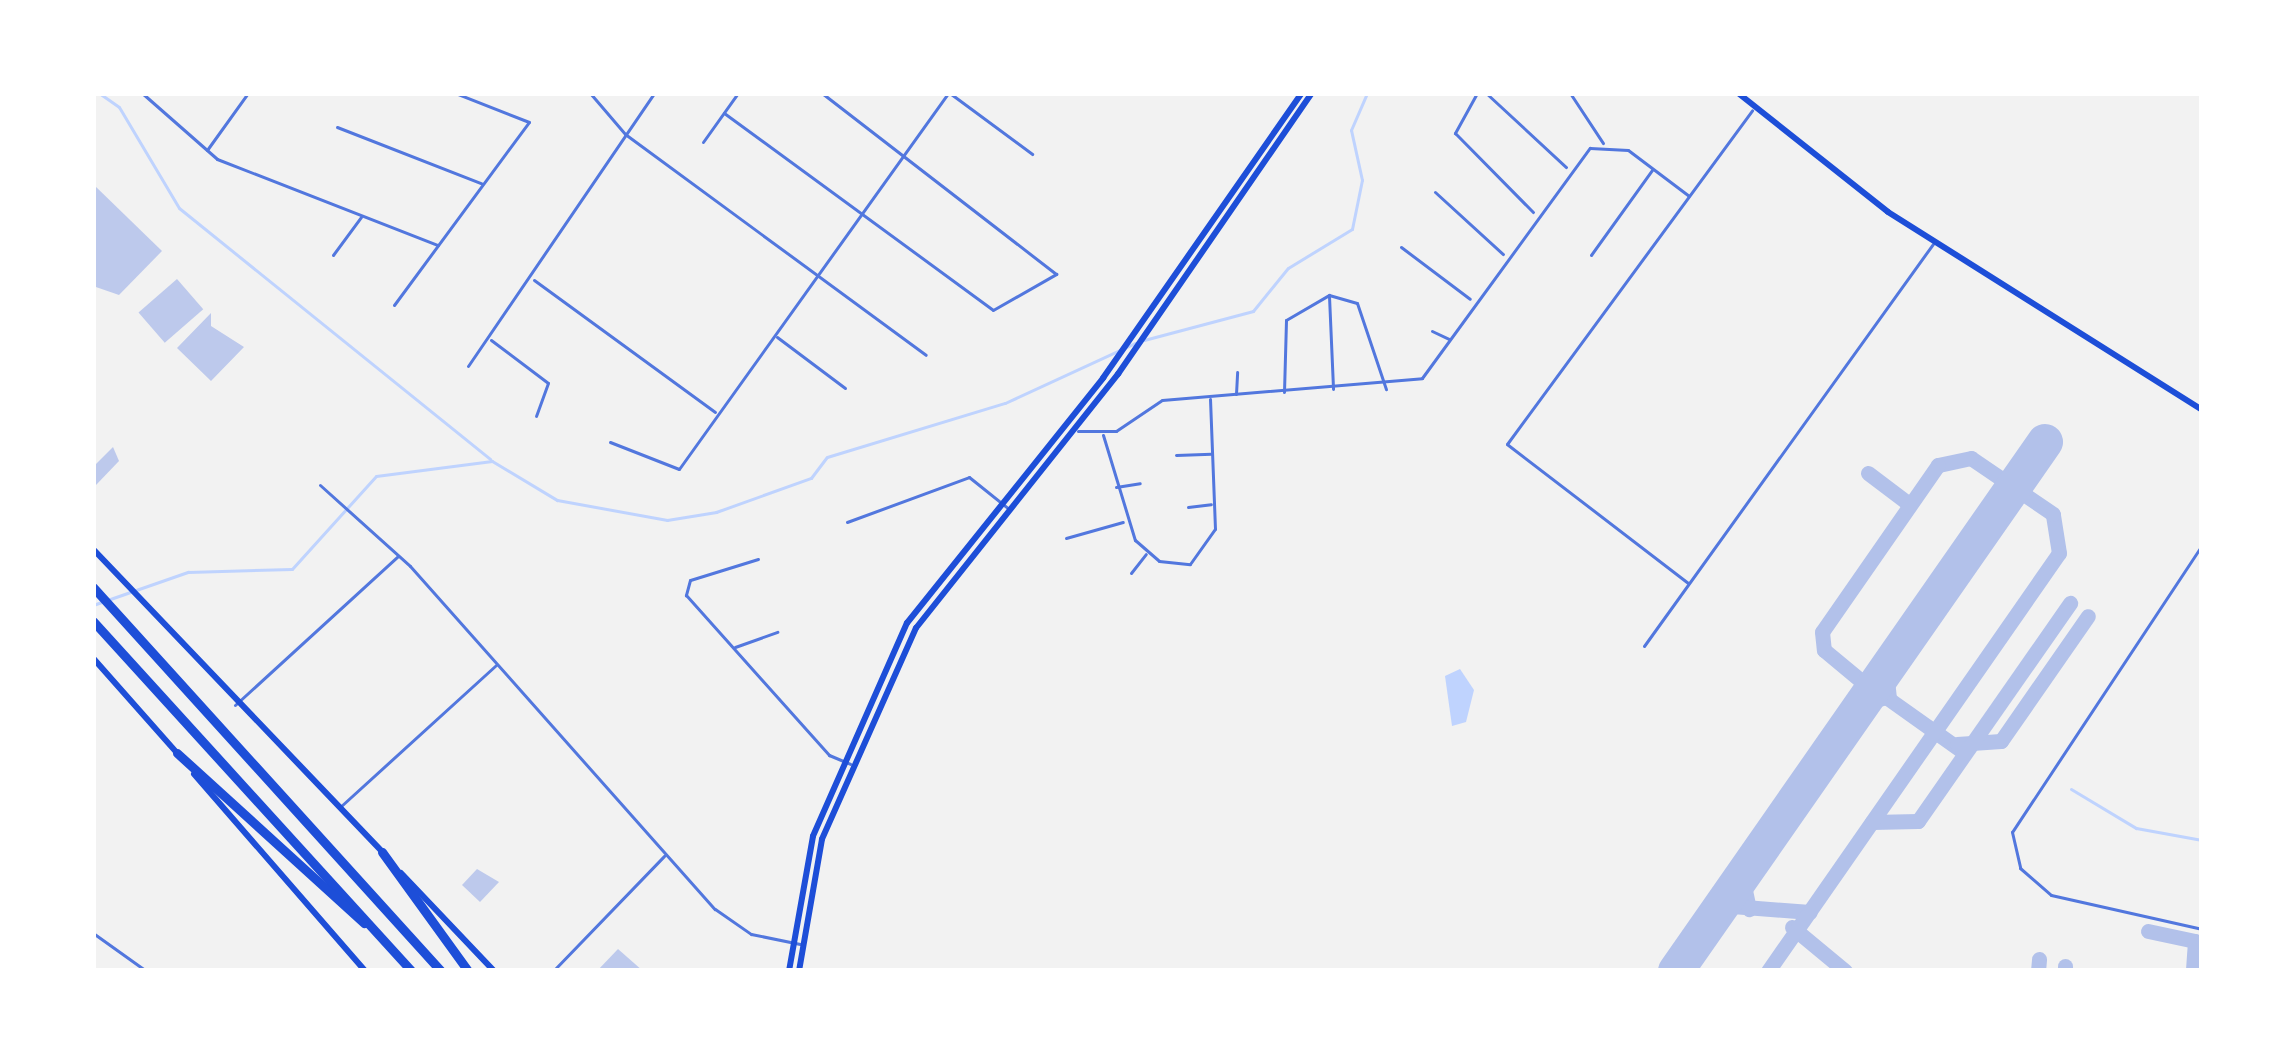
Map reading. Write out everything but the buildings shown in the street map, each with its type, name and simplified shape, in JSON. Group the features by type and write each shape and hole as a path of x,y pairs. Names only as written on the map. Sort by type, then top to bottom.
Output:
{"highway":[{"path":"93,587 441,971"},
{"path":"94,622 412,971"},
{"path":"177,753 375,931"},
{"path":"382,852 469,971"}],"main road":[{"path":"789,971 789,943 846,763 945,576 1103,378 1302,93"},
{"path":"1005,505 1076,430 1118,374 1312,93"},
{"path":"1738,93 1934,243 2202,410"},
{"path":"93,549 235,705 340,807 494,971"},
{"path":"93,658 365,971"},
{"path":"799,971 800,944 846,763"}],"street":[{"path":"142,93 206,151 438,245"},
{"path":"206,151 248,93"},
{"path":"394,305 529,122 455,93"},
{"path":"590,93 625,134 926,355"},
{"path":"468,366 533,279 541,250 654,93"},
{"path":"703,142 739,93"},
{"path":"724,113 993,310 1056,274 822,93"},
{"path":"610,442 673,472 949,93 1032,154"},
{"path":"1477,93 1456,133 1535,213"},
{"path":"1486,93 1567,168"},
{"path":"1570,93 1603,145 1653,169 1689,196"},
{"path":"1688,583 1507,445 1753,108"},
{"path":"338,127 483,184"},
{"path":"1076,430 1103,435 1153,403 1386,389 1422,379 1567,168 1603,145"},
{"path":"1592,255 1653,169"},
{"path":"1436,192 1504,255"},
{"path":"333,255 362,215"},
{"path":"1644,646 1934,243"},
{"path":"1401,247 1472,300"},
{"path":"533,279 717,414"},
{"path":"1285,393 1286,320 1329,295 1357,303 1386,389"},
{"path":"1329,295 1333,392"},
{"path":"1432,331 1451,340"},
{"path":"776,336 844,388"},
{"path":"489,339 548,383 536,416"},
{"path":"1236,396 1237,372"},
{"path":"1103,435 1125,522 1148,552 1173,566 1198,559 1214,538 1210,397"},
{"path":"1176,455 1213,453"},
{"path":"847,522 969,477 1005,505"},
{"path":"1114,487 1140,483"},
{"path":"320,485 399,556 727,920 800,944"},
{"path":"1188,507 1213,504"},
{"path":"1066,538 1125,522"},
{"path":"2202,544 2021,803 2014,853 2058,898 2202,929"},
{"path":"1131,573 1148,552"},
{"path":"235,705 399,556"},
{"path":"758,560 686,588 733,648 846,763"},
{"path":"733,648 777,632"},
{"path":"340,807 497,664"},
{"path":"553,971 666,854"},
{"path":"93,933 146,971"}],"water":[{"path":"1460,669 1474,690 1466,722 1452,726 1445,676"}],"waterway":[{"path":"99,93 119,107 179,208 490,459"},
{"path":"1144,340 1253,311 1288,268 1352,229 1362,180 1351,130 1367,93"},
{"path":"93,605 188,572 292,569 376,476 492,461 557,500 667,520 716,512 811,478 827,457 1005,403 1135,343"},
{"path":"2071,789 2136,828 2202,840"}],"taxiway":[{"path":"1768,971 2059,553 2053,514 1971,458 1938,465 1822,632 1824,650 1865,684 1854,715"},
{"path":"1868,473 1909,504"},
{"path":"1872,822 1918,821 2070,603"},
{"path":"1957,744 2001,741 2088,616"},
{"path":"1886,670 1889,698"},
{"path":"1864,703 1886,697 1962,751"},
{"path":"1742,876 1749,909"},
{"path":"1713,918 1732,906 1810,912"},
{"path":"1792,927 1845,971"},
{"path":"2148,931 2195,941 2193,971"},
{"path":"2038,971 2039,959"},
{"path":"2065,966 2065,971"}],"runway":[{"path":"1676,971 2045,442"}]}
